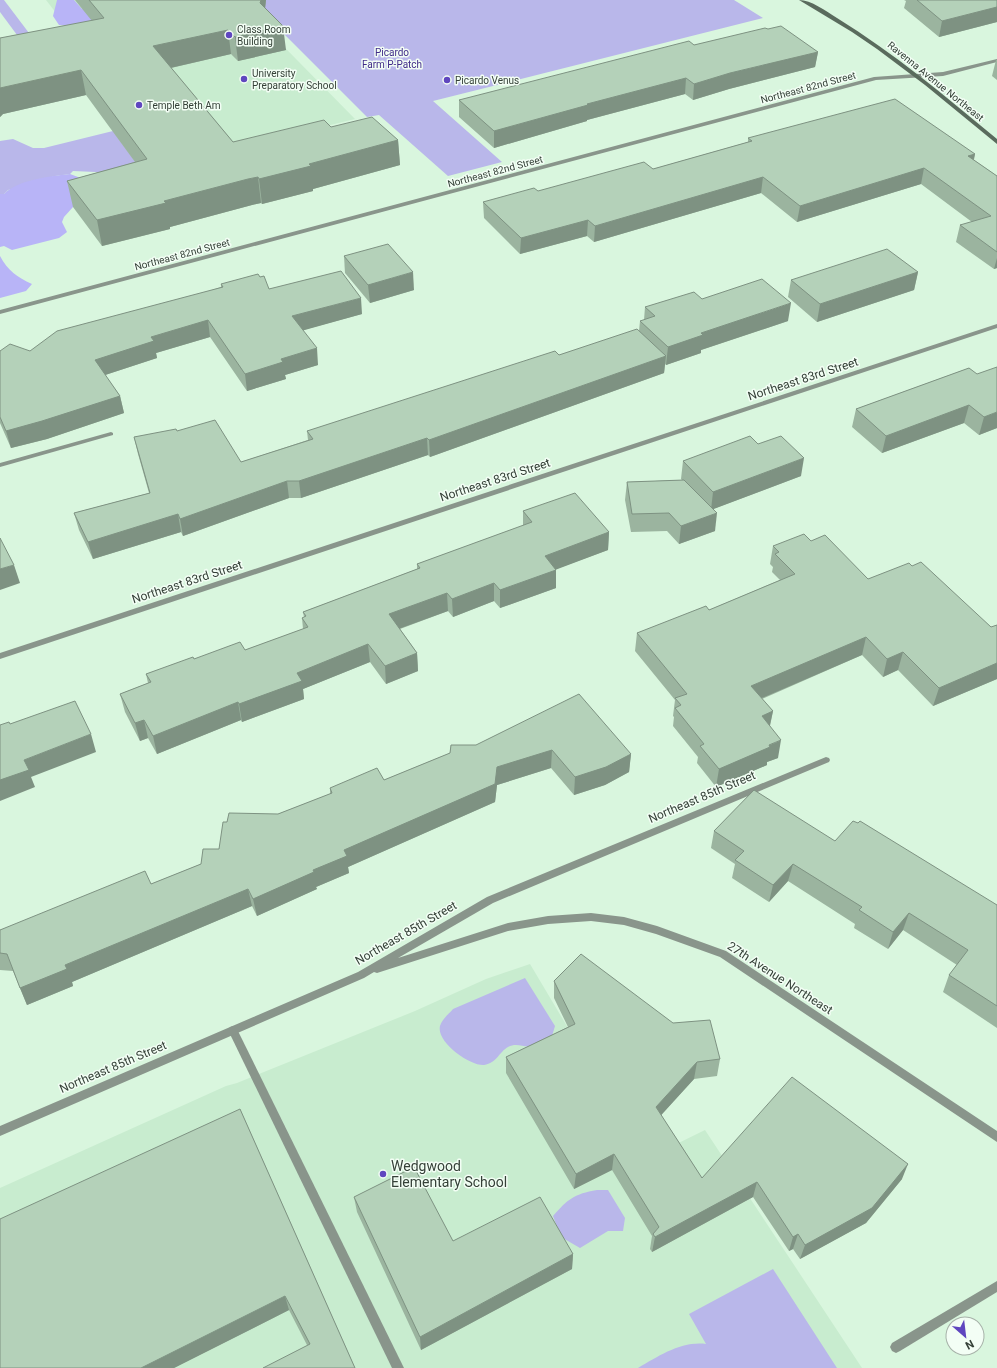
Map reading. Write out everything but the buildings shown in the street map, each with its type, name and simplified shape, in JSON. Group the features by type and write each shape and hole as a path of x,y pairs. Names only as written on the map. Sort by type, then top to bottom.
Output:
{"main road":[{"name":"Ravenna Avenue Northeast","path":"801,0 852,30 916,75 997,142"}],"street":[{"name":"Northeast 82nd Street","path":"0,312 876,78 942,74 997,60"},
{"name":"Northeast 83rd Street","path":"0,656 997,326"},
{"path":"0,465 111,434"},
{"name":"Northeast 85th Street","path":"0,1131 361,975 490,900 826,760"},
{"name":"27th Avenue Northeast","path":"361,975 508,927 548,920 591,917 624,921 657,930 723,954 997,1137"},
{"path":"233,1030 398,1368"},
{"path":"896,1347 997,1286"}],"shaded area":[{"name":"University Preparatory School","path":"46,0 238,0 355,119 232,149 77,40"},
{"path":"57,0 74,0 82,9 146,0 84,27 59,25 53,16"},
{"path":"70,174 86,180 73,207 64,217 62,222 67,232 59,238 12,250 4,246 0,247 0,194 4,194 17,185 26,182"},
{"path":"0,256 6,266 13,273 32,284 26,291 0,298"},
{"name":"Wedgwood Elementary School","path":"530,964 646,1159 705,1130 862,1368 0,1368 0,1188 226,1086 237,1083 415,1011 486,979"}],"green space":[{"path":"0,0 4,0 32,37 20,39 0,12"},
{"name":"Picardo Farm P-Patch","path":"250,0 734,0 763,18 433,101 502,162 448,176 379,115 367,117"},
{"path":"113,131 139,167 118,173 73,171 70,174 55,176 8,190 4,194 0,194 0,141 13,139 33,148 44,148"},
{"path":"525,978 555,1026 552,1036 532,1046 514,1045 508,1047 495,1060 484,1065 471,1062 448,1046 440,1032 440,1026 453,1009"},
{"path":"597,1190 608,1190 625,1218 623,1231 608,1231 580,1248 561,1237 553,1216 567,1201 572,1198 583,1193"},
{"path":"773,1269 837,1368 638,1368 670,1350 688,1345 706,1344 689,1314"}],"place":[{"name":"Class Room Building","path":"229,35"},
{"name":"University Preparatory School","path":"244,79"},
{"name":"Picardo Venus","path":"447,80"},
{"name":"Temple Beth Am","path":"139,105"},
{"name":"Wedgwood Elementary School","path":"383,1174"}]}
